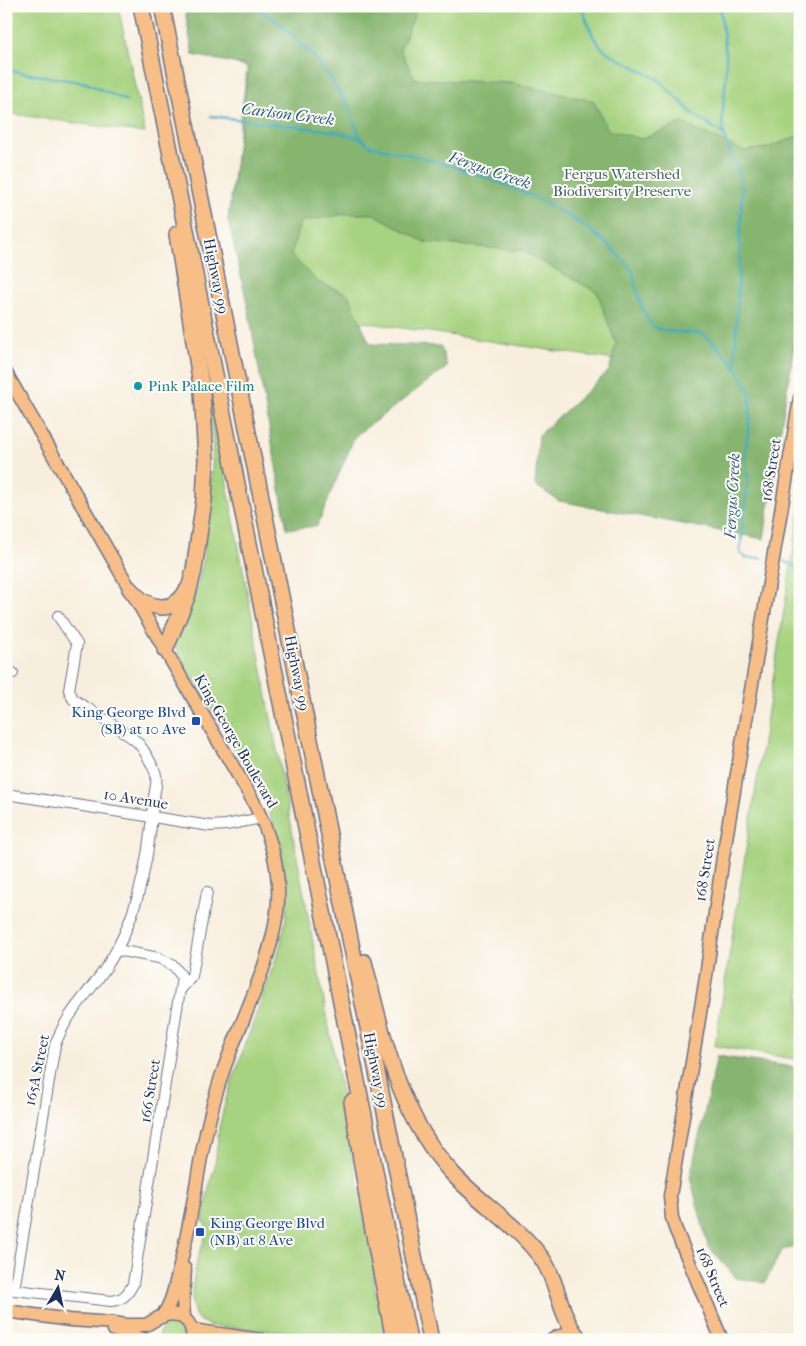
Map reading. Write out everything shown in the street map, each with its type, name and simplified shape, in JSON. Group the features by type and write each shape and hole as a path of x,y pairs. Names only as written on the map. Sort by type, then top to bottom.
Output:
{"highway":[{"name":"Highway 99","path":"141,6 410,1340"},
{"name":"Highway 99","path":"162,6 431,1340"},
{"path":"158,91 204,416 205,480 194,570 187,597 164,650"},
{"path":"130,589 136,597 147,604 161,607 168,606 175,603 185,594 194,570"},
{"path":"318,780 377,1009 406,1103 421,1132 441,1160 466,1186 525,1239 543,1260 555,1286 565,1317 580,1338"},
{"path":"311,849 367,1200 394,1340"}],"main road":[{"name":"King George Boulevard","path":"6,373 164,650 252,799 262,818 276,863 278,902 274,928 263,966 221,1077 210,1114 202,1147 186,1246 172,1298 167,1310 151,1328 150,1340"},
{"name":"168 Street","path":"722,1340 675,1228 670,1196 704,993 723,857 800,400"},
{"name":"King George Boulevard","path":"184,1318 186,1246"},
{"path":"6,1311 70,1320 142,1326 160,1317 173,1314 184,1318 189,1323 192,1335 262,1340"},
{"path":"70,1320 133,1335 146,1340"},
{"path":"552,1340 564,1334 580,1338"}],"street":[{"name":"165A Street","path":"10,1290 56,1045 67,1018 106,968 126,931 141,884 153,817 156,782 153,766 136,742 73,699 69,690 77,644 58,616"},
{"name":"10 Avenue","path":"6,794 210,826 262,818"},
{"name":"166 Street","path":"10,1290 111,1301 125,1297 133,1284 181,989 192,976 207,892"},
{"path":"117,950 159,958 174,966 182,977 181,989"}],"green space":[{"path":"9,6 118,6 145,133 6,113 6,11"},
{"name":"Fergus Watershed Biodiversity Preserve","path":"184,6 418,6 400,50 415,79 510,83 594,101 608,130 642,139 682,123 743,151 767,148 800,135 800,303 764,539 559,501 535,485 539,435 609,371 616,344 597,292 522,251 424,242 374,214 345,214 300,222 291,255 318,282 348,294 370,344 441,346 447,367 355,436 317,526 287,529 248,307 228,220 249,66 193,55"},
{"name":"Fergus Watershed Biodiversity Preserve","path":"192,6 800,6 800,318 788,386 250,305 228,220 247,68 201,50"},
{"path":"203,356 374,1268 374,1283 384,1320 384,1339 210,1326 199,1320 195,1315 192,1303 197,1260 205,1238 206,1223 203,1222 215,1166 219,1128 226,1099 279,950 288,898 281,845 265,801 175,644 195,594 203,563 213,442"},
{"path":"800,509 800,1060 715,1046"},
{"path":"717,1056 800,1068 800,1246 782,1250 765,1283 736,1278 708,1246 690,1177"},
{"path":"173,1323 183,1331 182,1340 160,1340 162,1328 166,1324"}],"waterway":[{"name":"Fergus Creek","path":"255,6 282,25 313,56 331,79 350,109 360,138 371,146 432,161 496,181 557,209 584,226 608,245 627,264 633,273 643,309 653,327 666,331 703,334 721,350 735,366 750,392 750,415 745,454 748,477 740,553 746,558 762,558"},
{"path":"581,6 593,36 600,46 610,54 659,80 692,113 724,135"},
{"path":"720,6 726,55 722,119 724,135 730,155 737,164 742,189 735,365"},
{"name":"Carlson Creek","path":"6,70 86,83 127,101"},
{"name":"Carlson Creek","path":"211,116 333,131 360,138"},
{"name":"Fergus Creek","path":"783,561 795,566 800,575"}],"place":[{"name":"Pink Palace Film","path":"138,386"},
{"name":"King George Blvd (SB) at 10 Ave","path":"196,721"},
{"name":"King George Blvd (NB) at 8 Ave","path":"200,1232"}]}
